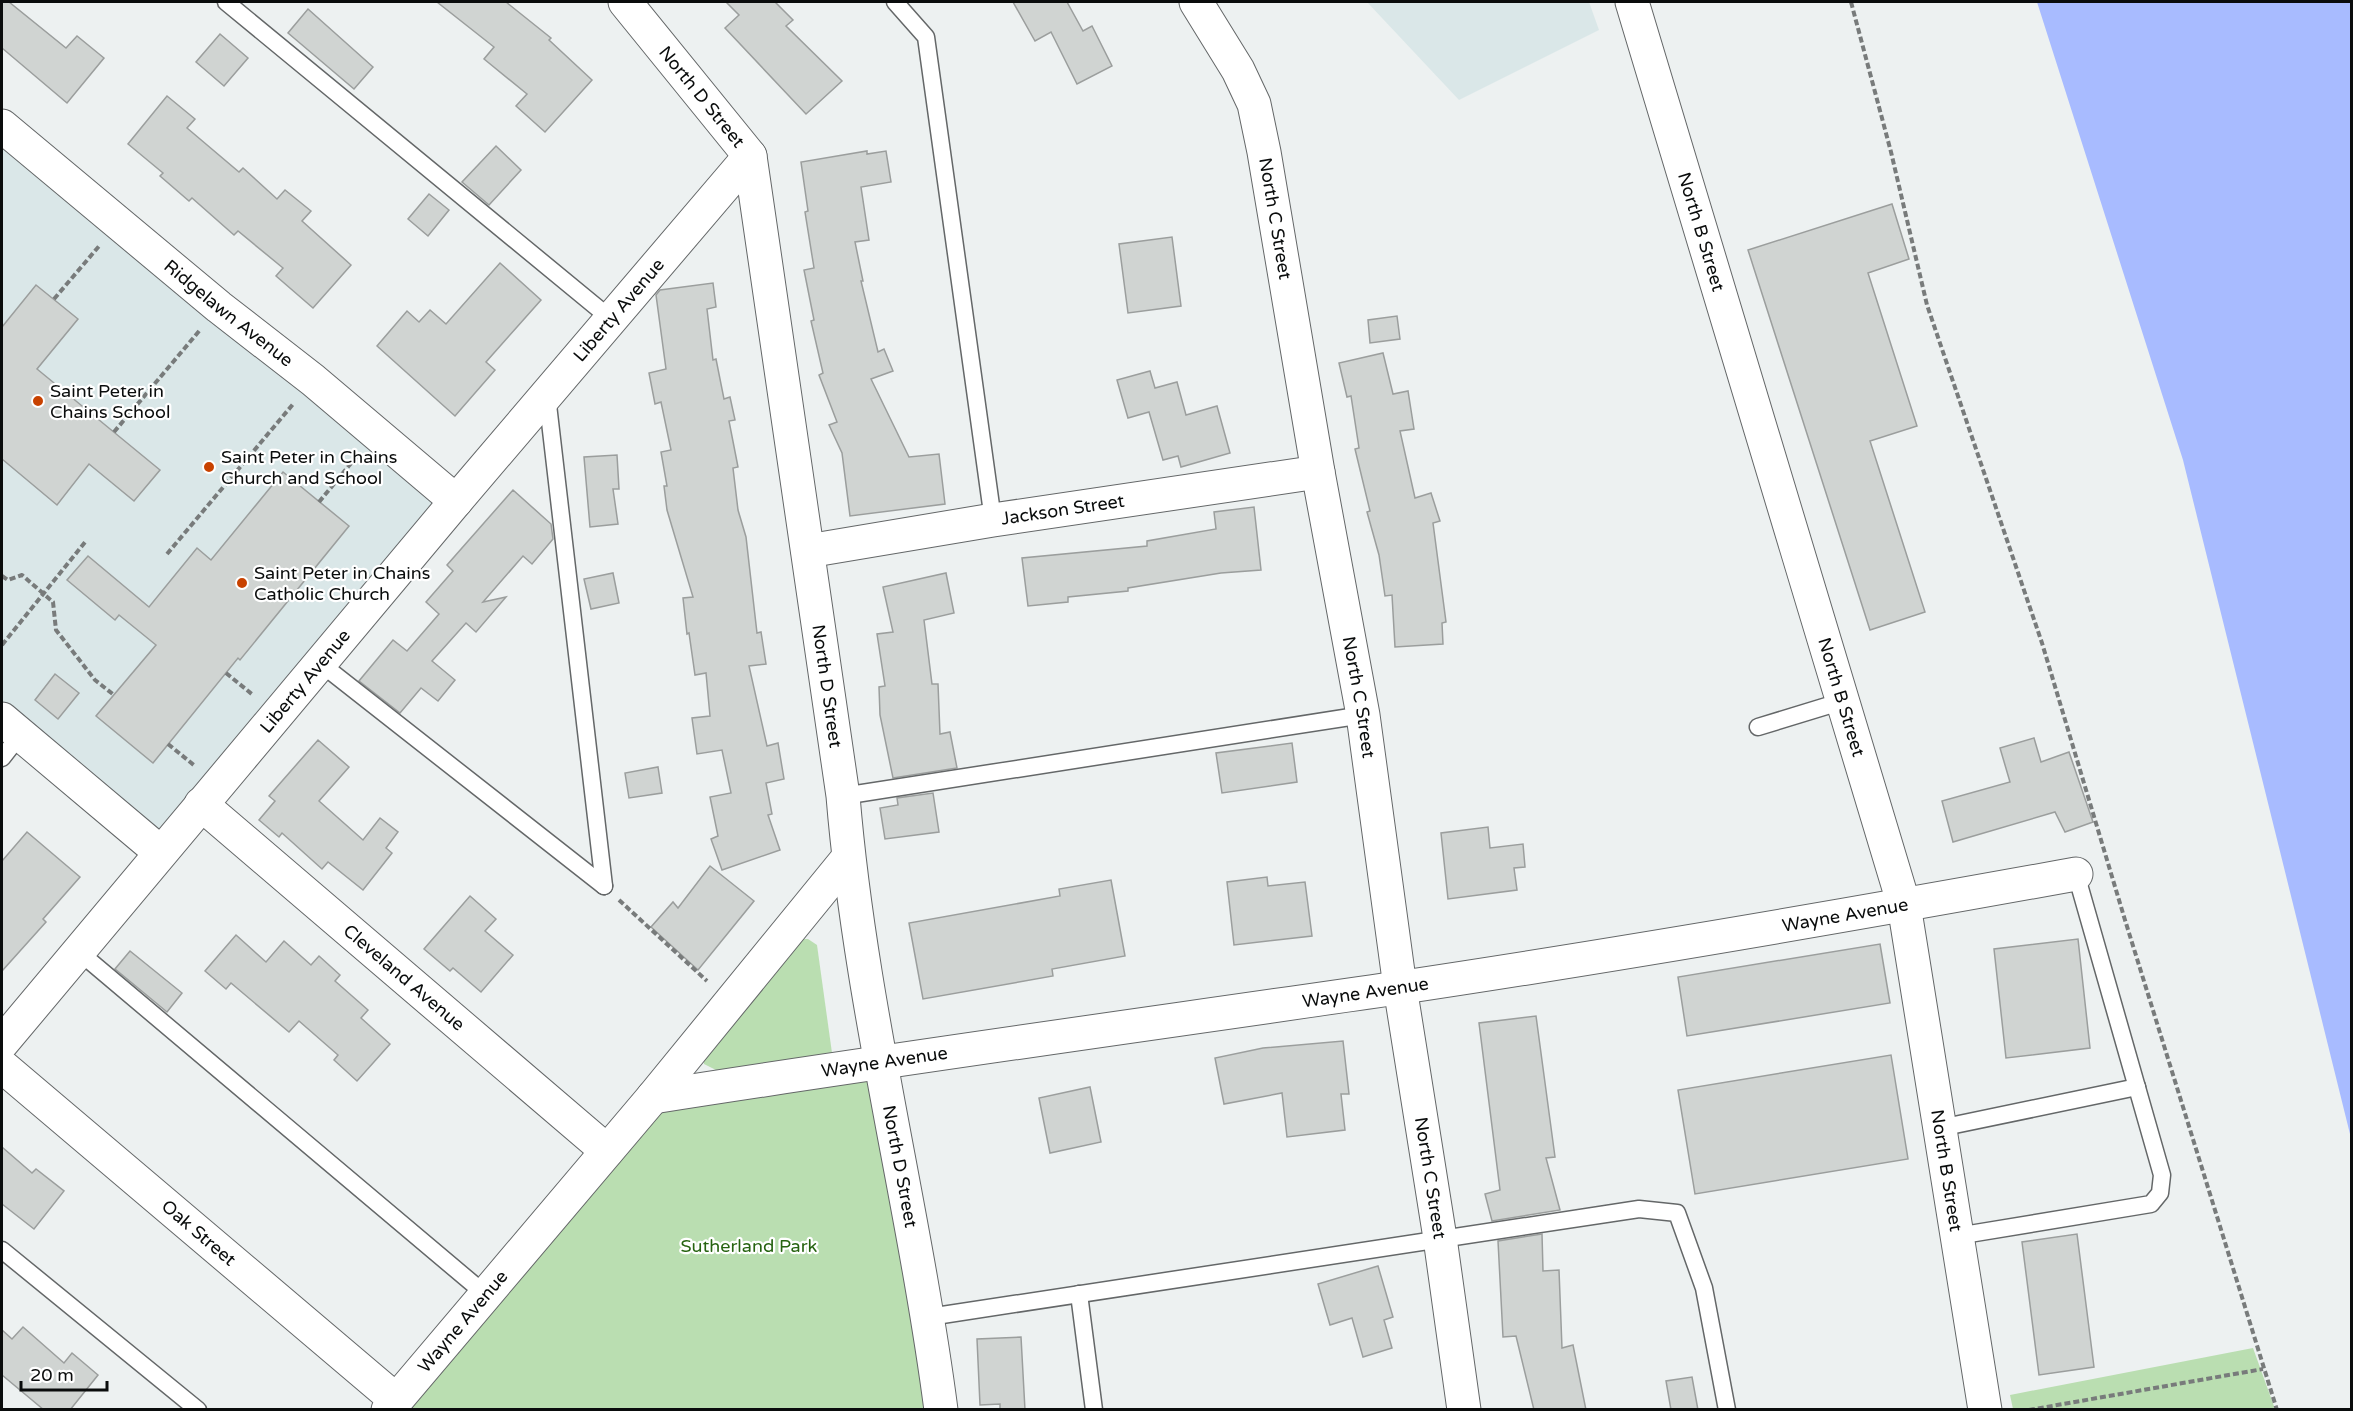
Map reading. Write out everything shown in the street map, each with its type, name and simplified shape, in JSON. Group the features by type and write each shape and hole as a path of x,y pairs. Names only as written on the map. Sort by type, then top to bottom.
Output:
{"street":[{"name":"North D Street","path":"625,2 750,156 843,796 849,858 880,1061 929,1317 941,1410"},
{"name":"North C Street","path":"1196,2 1238,70 1254,104 1363,715 1400,987 1440,1238 1464,1410"},
{"name":"North B Street","path":"1632,2 1904,905 1984,1410"},
{"name":"Ridgelawn Avenue","path":"2,126 219,307 313,380 456,501"},
{"name":"Liberty Avenue","path":"2,1043 160,852 750,156"},
{"name":"Jackson Street","path":"808,551 993,520 1318,472"},
{"path":"8,737 160,852"},
{"name":"Cleveland Avenue","path":"201,804 607,1151"},
{"name":"Wayne Avenue","path":"392,1405 607,1151 849,858"},
{"name":"Wayne Avenue","path":"652,1097 880,1061 1400,987 1904,905 2076,874"},
{"name":"Oak Street","path":"2,1066 392,1405"}],"lane":[{"path":"226,2 611,319"},
{"path":"895,2 926,38 993,520"},
{"path":"546,395 604,886"},
{"path":"320,663 604,886"},
{"path":"1758,728 1843,701"},
{"path":"843,796 1363,715"},
{"path":"1957,1236 2151,1204 2160,1193 2162,1175 2076,874"},
{"path":"78,951 485,1294"},
{"path":"1940,1128 2137,1087"},
{"path":"929,1317 1639,1209 1677,1213 1704,1288 1727,1410"},
{"path":"2,1250 198,1410"},
{"path":"1078,1294 1094,1410"}],"path":[{"path":"1851,2 1891,152 1927,305 2042,643 2125,921 2277,1410"},
{"path":"54,299 118,223"},
{"path":"114,432 219,307"},
{"path":"167,554 313,380"},
{"path":"319,502 376,434"},
{"path":"2,645 86,541"},
{"path":"2,576 8,580 22,575 44,593 52,602 56,630 96,680 114,694"},
{"path":"604,886 707,981"},
{"path":"2029,1410 2263,1369"}],"shaded area":[{"path":"1367,2 1589,2 1599,30 1459,100"},
{"name":"Saint Peter in Chains Church and School","path":"2,133 456,501 160,852 2,719"}],"green space":[{"path":"797,939 808,939 817,945 832,1053 826,1058 716,1070 704,1064 704,1050"},
{"name":"Sutherland Park","path":"880,1061 941,1409 388,1410 653,1097"},
{"path":"2253,1348 2275,1409 2013,1409 2010,1395"}],"water":[{"path":"2037,2 2351,2 2351,1138 2183,460"}],"building":[{"path":"2,2 9,2 66,48 77,36 104,58 67,103 2,48"},
{"path":"437,2 506,2 551,38 549,40 592,80 545,132 516,106 527,94 484,59 494,47"},
{"path":"726,2 775,2 793,20 786,26 842,81 806,114 725,28 739,15"},
{"path":"1013,2 1067,2 1083,31 1092,26 1112,66 1077,84 1051,32 1035,41"},
{"path":"308,9 373,67 354,89 288,33"},
{"path":"220,34 248,58 224,86 196,62"},
{"path":"167,96 195,119 187,128 239,172 243,168 277,199 285,190 311,211 302,221 351,265 313,308 276,276 283,268 238,231 234,235 192,198 189,201 160,176 163,173 128,144"},
{"path":"496,146 521,170 489,205 462,182"},
{"path":"867,151 867,154 886,151 891,182 861,187 869,240 855,242 863,281 861,281 878,352 884,349 893,371 871,379 909,457 939,454 945,504 850,516 842,453 829,425 837,422 819,375 823,373 811,321 814,320 804,270 814,268 805,212 808,211 801,162"},
{"path":"429,194 449,210 428,236 408,219"},
{"path":"1892,204 1909,259 1868,273 1917,426 1870,441 1925,612 1870,630 1748,250"},
{"path":"1172,237 1181,306 1128,313 1119,244"},
{"path":"500,263 541,300 486,362 495,370 455,416 377,346 407,311 419,322 430,310 446,324"},
{"path":"713,283 716,307 707,309 713,360 716,359 724,399 730,397 735,420 729,421 738,467 733,468 738,510 746,537 757,633 761,632 766,664 749,666 767,746 778,743 784,779 766,783 772,814 768,815 780,850 722,870 711,839 718,836 710,797 731,793 722,750 697,754 692,718 710,716 706,673 695,675 689,633 687,634 683,598 693,597 667,510 664,486 667,486 661,452 671,450 661,402 655,404 649,373 666,369 656,295 660,290"},
{"name":"Saint Peter in Chains School","path":"36,285 78,319 37,369 160,470 134,501 89,464 57,505 2,459 2,327"},
{"path":"1397,316 1400,339 1370,343 1368,320"},
{"path":"1383,353 1393,394 1408,391 1414,429 1400,431 1415,498 1431,493 1440,521 1433,523 1446,622 1442,623 1443,644 1395,647 1392,595 1385,596 1379,555 1367,512 1370,511 1355,449 1359,448 1351,396 1347,397 1339,363"},
{"path":"1150,371 1155,388 1177,382 1186,415 1217,406 1230,453 1181,467 1178,456 1163,460 1149,412 1128,418 1117,380"},
{"path":"617,455 619,489 613,489 618,524 590,527 584,457"},
{"name":"Saint Peter in Chains Catholic Church","path":"283,472 349,526 153,763 96,716 156,645 119,615 115,620 67,580 88,556 149,607 197,548 211,560"},
{"path":"513,490 551,524 553,539 532,564 523,556 483,602 506,597 476,632 466,623 432,661 455,680 438,701 421,688 400,713 359,681 393,640 407,651 439,614 426,602 453,571 447,565"},
{"path":"1254,507 1261,570 1221,573 1128,588 1128,591 1068,597 1068,602 1028,606 1022,558 1147,546 1147,541 1216,529 1214,512"},
{"path":"613,573 619,603 591,609 584,579"},
{"path":"946,573 954,613 924,620 932,684 938,684 940,734 950,732 957,768 893,778 880,715 879,687 885,686 877,634 893,632 883,587"},
{"path":"55,674 79,693 58,719 35,700"},
{"path":"2034,738 2041,762 2069,752 2093,822 2065,832 2055,812 1953,842 1942,801 2010,782 2000,748"},
{"path":"318,740 349,767 319,801 363,840 380,818 398,832 386,848 392,853 363,890 328,862 322,869 282,833 279,837 259,820 275,801 269,796"},
{"path":"1292,743 1297,782 1222,793 1216,753"},
{"path":"658,767 662,793 629,798 625,773"},
{"path":"933,793 939,832 885,839 880,808 898,805 897,798"},
{"path":"1488,827 1490,848 1523,844 1525,867 1514,868 1517,890 1448,899 1441,833"},
{"path":"27,832 80,877 43,919 46,922 2,971 2,861"},
{"path":"710,866 754,901 698,970 651,927 673,902 678,908"},
{"path":"1267,877 1268,886 1305,882 1312,936 1234,945 1227,882"},
{"path":"1111,880 1125,956 1052,969 1053,976 923,999 909,923 1060,896 1059,889"},
{"path":"470,896 496,919 485,931 513,955 481,992 453,968 450,971 424,949"},
{"path":"236,935 266,962 284,941 311,965 319,956 340,975 335,981 368,1010 361,1018 390,1044 357,1081 334,1060 338,1055 299,1021 289,1032 231,983 226,989 205,971"},
{"path":"2078,939 2090,1048 2006,1058 1994,949"},
{"path":"1880,944 1890,1003 1687,1036 1678,977"},
{"path":"130,951 182,993 167,1012 115,969"},
{"path":"1536,1016 1555,1157 1546,1158 1560,1210 1492,1221 1485,1194 1500,1190 1479,1023"},
{"path":"1343,1041 1349,1094 1341,1094 1345,1130 1287,1137 1282,1093 1224,1104 1215,1058 1263,1048"},
{"path":"1891,1055 1908,1159 1695,1194 1678,1090"},
{"path":"1090,1087 1101,1142 1050,1153 1039,1098"},
{"path":"2,1147 32,1173 36,1169 64,1191 34,1229 2,1204"},
{"path":"1542,1234 1543,1271 1559,1270 1562,1348 1573,1345 1586,1410 1534,1410 1516,1336 1503,1337 1498,1241"},
{"path":"2077,1234 2094,1367 2039,1375 2022,1242"},
{"path":"1378,1266 1393,1317 1384,1320 1392,1348 1363,1357 1352,1318 1330,1325 1318,1284"},
{"path":"23,1327 64,1363 72,1353 98,1375 70,1410 44,1410 2,1375 2,1330 12,1339"},
{"path":"1021,1337 1025,1410 1000,1410 1000,1404 980,1405 977,1339"},
{"path":"1692,1377 1698,1410 1671,1410 1666,1381"}],"place":[{"name":"Saint Peter in Chains School","path":"38,401"},
{"name":"Saint Peter in Chains Church and School","path":"209,467"},
{"name":"Saint Peter in Chains Catholic Church","path":"242,583"}]}
